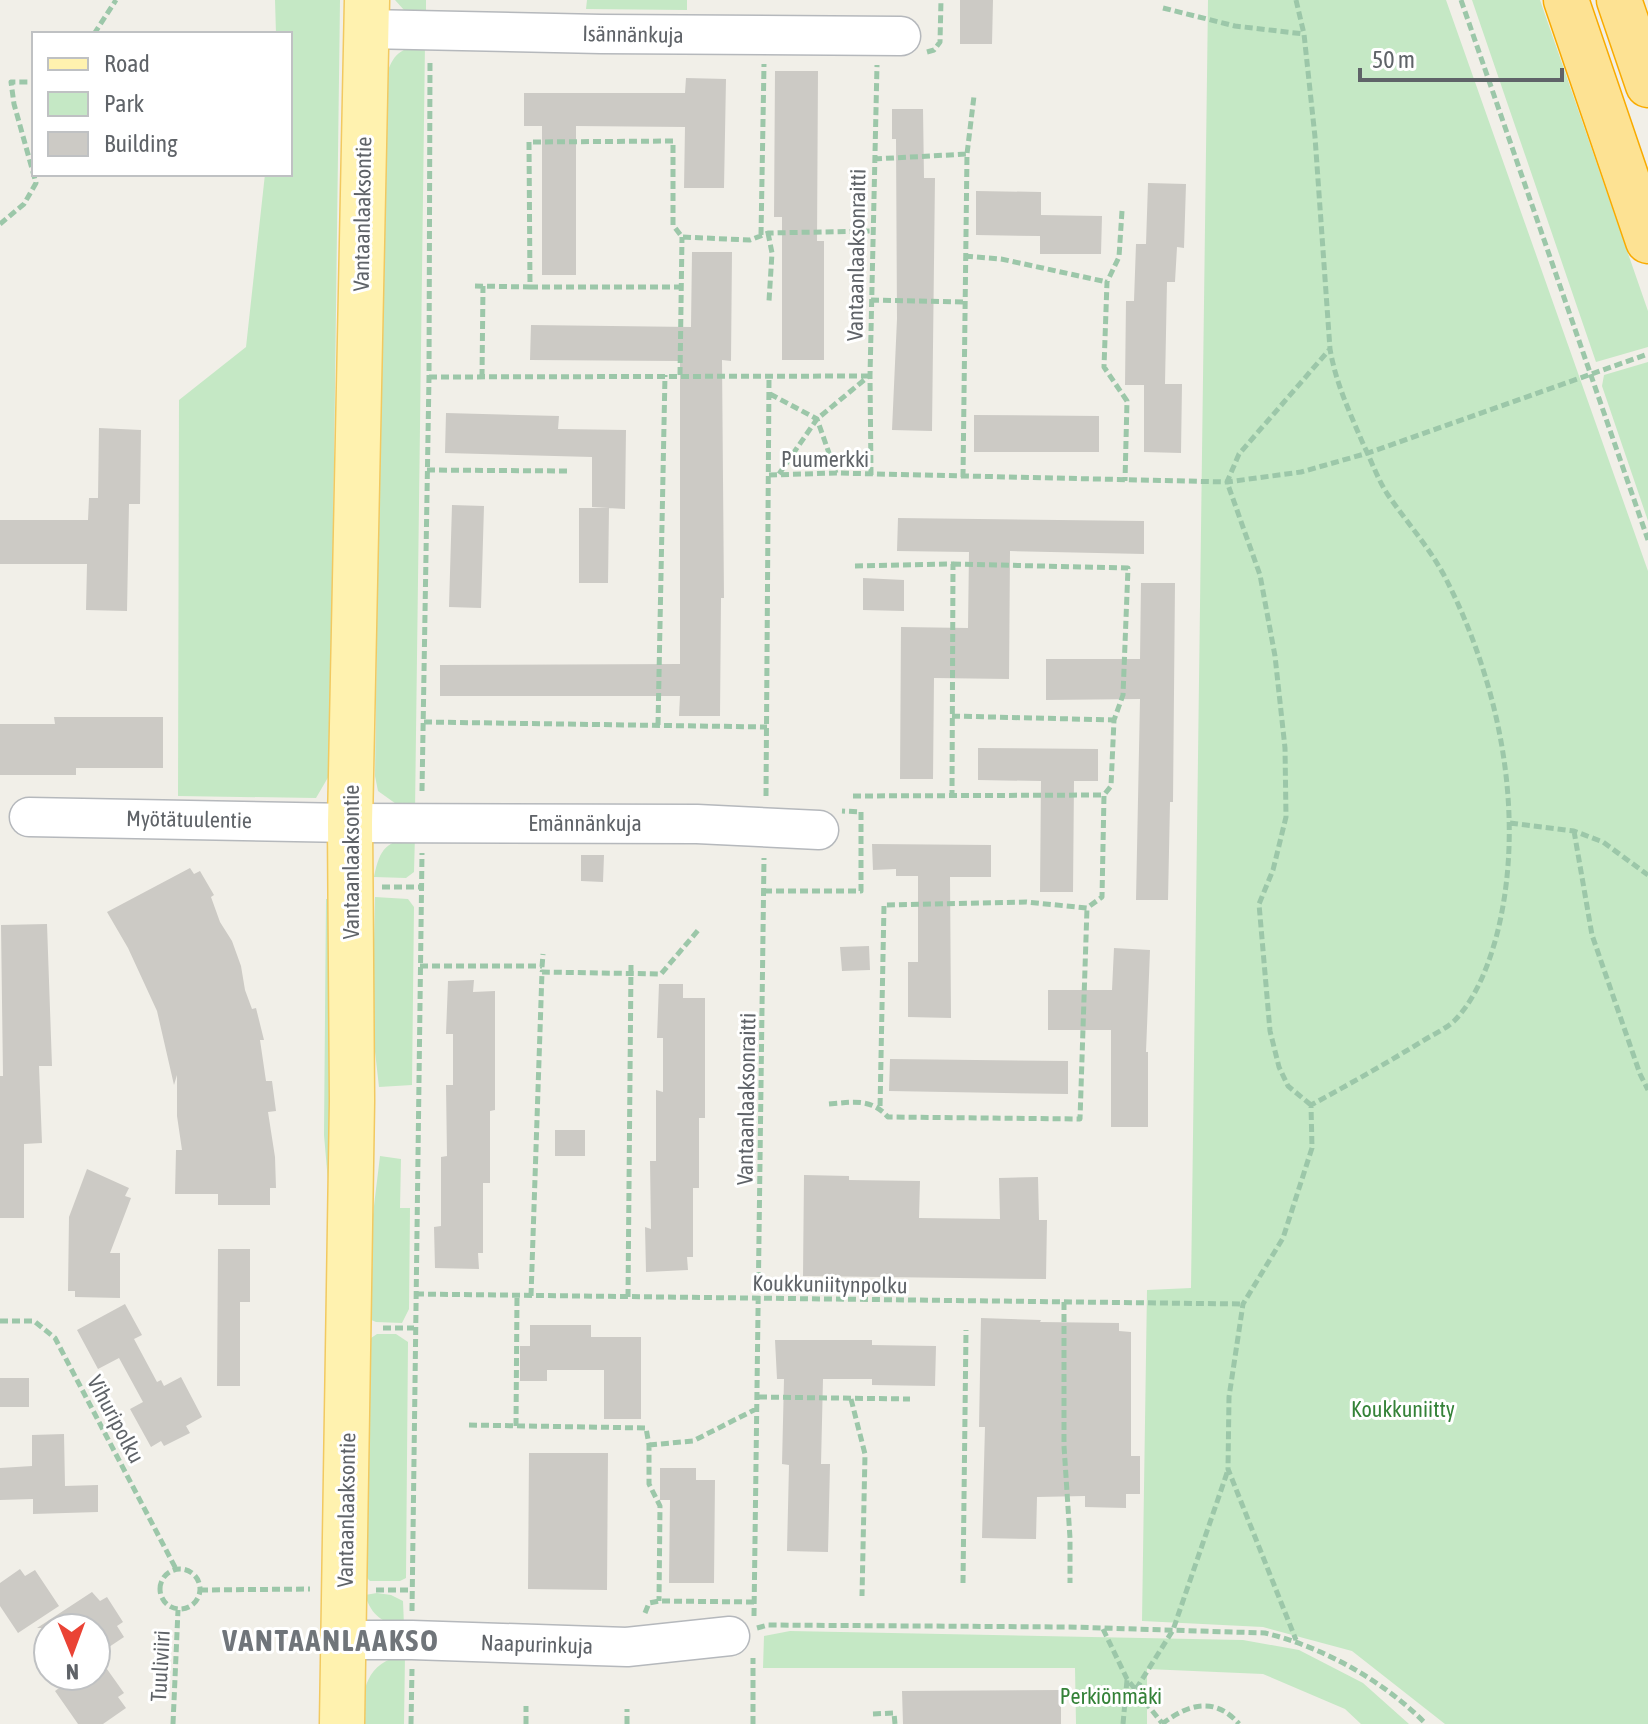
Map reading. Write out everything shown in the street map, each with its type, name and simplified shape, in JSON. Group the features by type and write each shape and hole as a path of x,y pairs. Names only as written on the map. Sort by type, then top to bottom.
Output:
{"highway":[{"path":"1566,0 1648,241"},
{"path":"1619,0 1648,85"}],"main road":[{"name":"Vantaanlaaksontie","path":"342,1724 343,1640 320,1594 352,1101 350,823 366,14"}],"street":[{"name":"Isännänkuja","path":"366,14 431,30 889,36"},
{"name":"Myötätuulentie","path":"29,817 350,823"},
{"name":"Emännänkuja","path":"350,823 765,826 819,830"},
{"name":"Naapurinkuja","path":"343,1640 627,1647 746,1640"}],"path":[{"path":"95,32 116,0"},
{"path":"1296,0 1304,34 1315,137 1330,349 1336,382 1387,493 1424,541 1473,637 1500,737 1510,823 1502,916 1491,956 1476,991 1455,1021 1311,1105"},
{"path":"1461,0 1648,540"},
{"path":"1163,8 1235,26 1304,34"},
{"path":"411,1724 431,30"},
{"name":"Vantaanlaaksonraitti","path":"871,475 874,159 889,36"},
{"path":"764,74 764,234 772,253 769,301"},
{"path":"32,82 11,82 32,169"},
{"path":"963,477 967,154 974,96"},
{"path":"530,287 529,142 673,141 673,225 682,237 680,375"},
{"path":"874,159 967,154"},
{"path":"0,224 24,204 36,183 34,176"},
{"path":"1122,211 1119,257 1107,282 1104,367 1127,401 1125,481"},
{"path":"682,237 750,240 764,234 873,231"},
{"path":"965,256 1001,259 1107,282"},
{"path":"475,286 680,287"},
{"path":"482,377 483,286"},
{"path":"871,300 964,302"},
{"path":"1136,1689 1173,1630 1228,1469 1229,1397 1243,1304 1283,1238 1312,1148 1311,1105 1288,1086 1279,1067 1270,1031 1259,904 1273,870 1286,817 1285,748 1275,656 1260,575 1227,482 1239,454 1330,349"},
{"name":"Puumerkki","path":"769,378 769,475 836,473 1227,482 1301,472 1368,453 1648,354"},
{"path":"658,725 665,375"},
{"path":"429,377 870,376"},
{"path":"779,474 817,419 870,376"},
{"path":"770,394 817,419 836,473"},
{"path":"427,470 568,471"},
{"name":"Vantaanlaaksonraitti","path":"753,1724 746,1640 759,1397 769,475"},
{"path":"855,566 953,564 1128,568 1123,695 1114,720 1111,786 1104,795 1102,897 1087,908 1026,902 884,905 880,1109"},
{"path":"952,795 953,564"},
{"path":"952,716 1114,720"},
{"path":"423,722 767,727"},
{"path":"853,796 1104,795"},
{"path":"1510,823 1574,831 1603,842 1648,875"},
{"path":"1574,831 1592,935 1648,1090"},
{"path":"829,1104 866,1101 888,1117 1080,1119 1087,908"},
{"path":"420,966 542,969 631,976 661,974 700,928"},
{"path":"531,1296 543,954"},
{"path":"628,1297 631,965"},
{"name":"Koukkuniitynpolku","path":"416,1294 1243,1304"},
{"path":"516,1426 517,1295"},
{"path":"1064,1302 1064,1446 1070,1583"},
{"name":"Vihuripolku","path":"0,1321 34,1321 55,1338 176,1569"},
{"path":"963,1583 966,1330"},
{"path":"759,1397 910,1399"},
{"path":"851,1399 865,1454 862,1596"},
{"path":"649,1445 693,1441 758,1408"},
{"path":"469,1425 646,1428 649,1484 660,1506 659,1601"},
{"path":"1228,1469 1296,1640"},
{"path":"183,1569 196,1577 200,1590 192,1606 178,1610 166,1605 159,1588 165,1575 183,1569"},
{"path":"200,1590 320,1594 411,1590"},
{"name":"Tuuliviiri","path":"173,1724 178,1610"},
{"path":"746,1640 768,1625 1265,1633 1296,1640 1365,1676 1426,1724"},
{"path":"1103,1629 1127,1679 1162,1724 1189,1708 1211,1706 1229,1713 1239,1724"},
{"path":"1123,1724 1127,1679"},
{"path":"526,1706 526,1724"},
{"path":"627,1709 627,1724"},
{"path":"873,1714 894,1713 895,1724"}],"green space":[{"path":"275,0 340,0 330,774 316,798 178,796 179,400 246,347 265,176 292,176 292,32 276,32"},
{"path":"395,0 426,0 426,17 404,10"},
{"path":"587,0 687,0 687,10 586,9"},
{"name":"Koukkuniitty","path":"1208,0 1446,0 1648,571 1648,1724 1445,1724 1352,1651 1263,1627 1142,1621 1147,1290 1191,1288"},
{"path":"1472,0 1540,0 1648,311 1648,347 1596,362"},
{"path":"425,43 415,811 399,806 378,791 375,776 384,84 393,60 401,51"},
{"path":"1648,362 1648,521 1602,386 1604,375"},
{"path":"415,835 414,872 406,878 374,877 386,848"},
{"path":"375,897 408,899 414,907 412,1085 379,1087 372,1025"},
{"path":"326,899 335,899 329,1193 324,1135"},
{"path":"380,1156 401,1159 400,1208 410,1208 409,1309 402,1323 369,1319 370,1239"},
{"path":"377,1334 396,1334 408,1342 406,1578 400,1581 370,1581 365,1576 368,1340"},
{"path":"377,1593 403,1601 404,1626 390,1623 375,1613 365,1595"},
{"name":"Perkiönmäki","path":"790,1631 1243,1640 1299,1650 1363,1683 1409,1724 1361,1724 1345,1709 1263,1674 1147,1669 1147,1724 1076,1724 1075,1668 763,1668 764,1636"},
{"path":"405,1655 404,1724 362,1724 368,1679 381,1664"}],"building":[{"path":"960,0 993,0 992,44 960,44"},
{"path":"775,71 818,71 817,241 824,241 824,360 782,360 782,217 774,217"},
{"path":"686,78 726,79 724,188 684,188 685,127 576,126 576,275 542,275 542,126 524,126 524,93 685,93"},
{"path":"892,109 923,109 924,178 935,178 932,431 892,430 897,319 896,139 892,139"},
{"path":"1148,183 1186,184 1184,248 1177,247 1175,282 1167,282 1165,384 1182,384 1181,453 1144,452 1144,385 1125,385 1126,301 1134,301 1136,244 1146,244"},
{"path":"976,191 1041,192 1041,215 1102,216 1101,254 1040,254 1040,236 976,235"},
{"path":"692,252 732,252 731,361 722,360 724,598 721,598 720,716 679,716 680,696 440,696 440,665 680,664 680,361 530,360 531,325 691,327"},
{"path":"446,413 559,416 558,429 626,430 625,509 592,507 592,457 445,453"},
{"path":"974,415 1099,416 1099,452 974,452"},
{"path":"99,428 141,430 140,504 129,504 127,611 86,610 87,564 0,564 0,520 88,520 89,498 98,498"},
{"path":"452,505 484,506 481,608 449,607"},
{"path":"579,508 609,508 608,583 579,583"},
{"path":"898,518 1144,521 1144,554 1010,551 1009,679 934,678 933,779 900,779 901,627 968,628 969,552 897,551"},
{"path":"863,578 904,580 904,611 863,610"},
{"path":"1141,583 1175,583 1173,802 1170,802 1168,900 1136,900 1140,699 1046,700 1046,659 1140,659"},
{"path":"54,717 163,717 163,768 76,768 76,775 0,775 0,724 55,724"},
{"path":"978,748 1098,749 1098,781 1074,781 1073,892 1040,892 1041,781 978,780"},
{"path":"872,844 991,845 991,877 950,877 951,1018 908,1017 908,962 918,962 918,876 896,876 896,869 873,870"},
{"path":"581,855 604,855 603,882 581,881"},
{"path":"190,868 194,874 200,871 214,895 211,897 220,922 232,941 245,990 252,1009 256,1008 264,1040 260,1040 266,1081 272,1081 276,1111 268,1112 276,1188 270,1188 270,1205 218,1205 218,1194 175,1194 176,1150 182,1150 177,1116 177,1075 174,1085 157,1011 128,948 107,912"},
{"path":"47,924 52,1066 39,1066 42,1143 24,1144 24,1218 0,1218 0,1076 3,1076 1,925"},
{"path":"869,946 870,970 842,971 840,947"},
{"path":"1114,948 1150,950 1146,1052 1148,1127 1111,1127 1111,1030 1048,1030 1048,990 1112,990"},
{"path":"474,980 473,992 495,991 495,1110 490,1111 490,1183 483,1183 483,1253 478,1253 479,1269 435,1268 434,1227 441,1226 441,1157 447,1156 446,1085 453,1085 453,1034 446,1034 448,981"},
{"path":"659,984 683,984 683,998 705,998 705,1118 699,1118 699,1188 693,1188 693,1257 687,1257 688,1270 646,1272 645,1227 651,1229 650,1161 656,1161 656,1090 663,1092 663,1038 657,1038"},
{"path":"890,1059 1068,1061 1068,1094 889,1091"},
{"path":"555,1130 585,1130 585,1156 555,1156"},
{"path":"87,1169 129,1188 125,1196 131,1198 110,1253 120,1253 120,1298 75,1297 75,1291 68,1291 69,1217"},
{"path":"804,1175 849,1176 849,1180 920,1181 919,1218 1000,1219 999,1178 1038,1177 1039,1220 1047,1220 1046,1279 803,1276"},
{"path":"218,1249 250,1249 250,1302 240,1302 240,1386 217,1386"},
{"path":"125,1304 142,1335 134,1339 157,1382 161,1380 164,1386 181,1377 202,1417 186,1426 190,1433 164,1446 161,1441 151,1447 130,1409 143,1402 119,1358 98,1369 77,1330"},
{"path":"981,1318 1119,1323 1119,1331 1131,1332 1131,1456 1140,1456 1140,1494 1126,1494 1126,1508 1085,1507 1085,1496 1037,1497 1036,1539 982,1538 985,1427 979,1427"},
{"path":"530,1325 591,1325 591,1337 641,1337 641,1419 604,1419 604,1370 547,1370 547,1381 520,1381 520,1346 530,1346"},
{"path":"775,1340 872,1340 872,1345 936,1346 935,1386 872,1385 872,1379 823,1379 821,1464 830,1464 828,1552 787,1551 789,1465 782,1464 784,1379 777,1379"},
{"path":"0,1378 29,1378 29,1407 0,1407"},
{"path":"64,1434 65,1486 98,1485 98,1512 33,1514 33,1499 0,1500 0,1468 32,1466 32,1435"},
{"path":"529,1453 608,1453 607,1590 528,1589"},
{"path":"660,1468 696,1468 696,1480 715,1480 714,1583 669,1583 670,1500 660,1500"},
{"path":"20,1569 25,1576 35,1570 59,1606 50,1612 32,1612 32,1624 18,1633 0,1606 0,1583"},
{"path":"92,1592 100,1601 107,1597 123,1622 117,1626 124,1637 112,1645 112,1612 61,1612"},
{"path":"112,1676 124,1693 118,1697 126,1708 103,1724 78,1724 56,1692 112,1692"},
{"path":"1061,1690 1061,1724 903,1724 902,1691"}],"district":[{"name":"VANTAANLAAKSO","path":"331,1640"}]}
